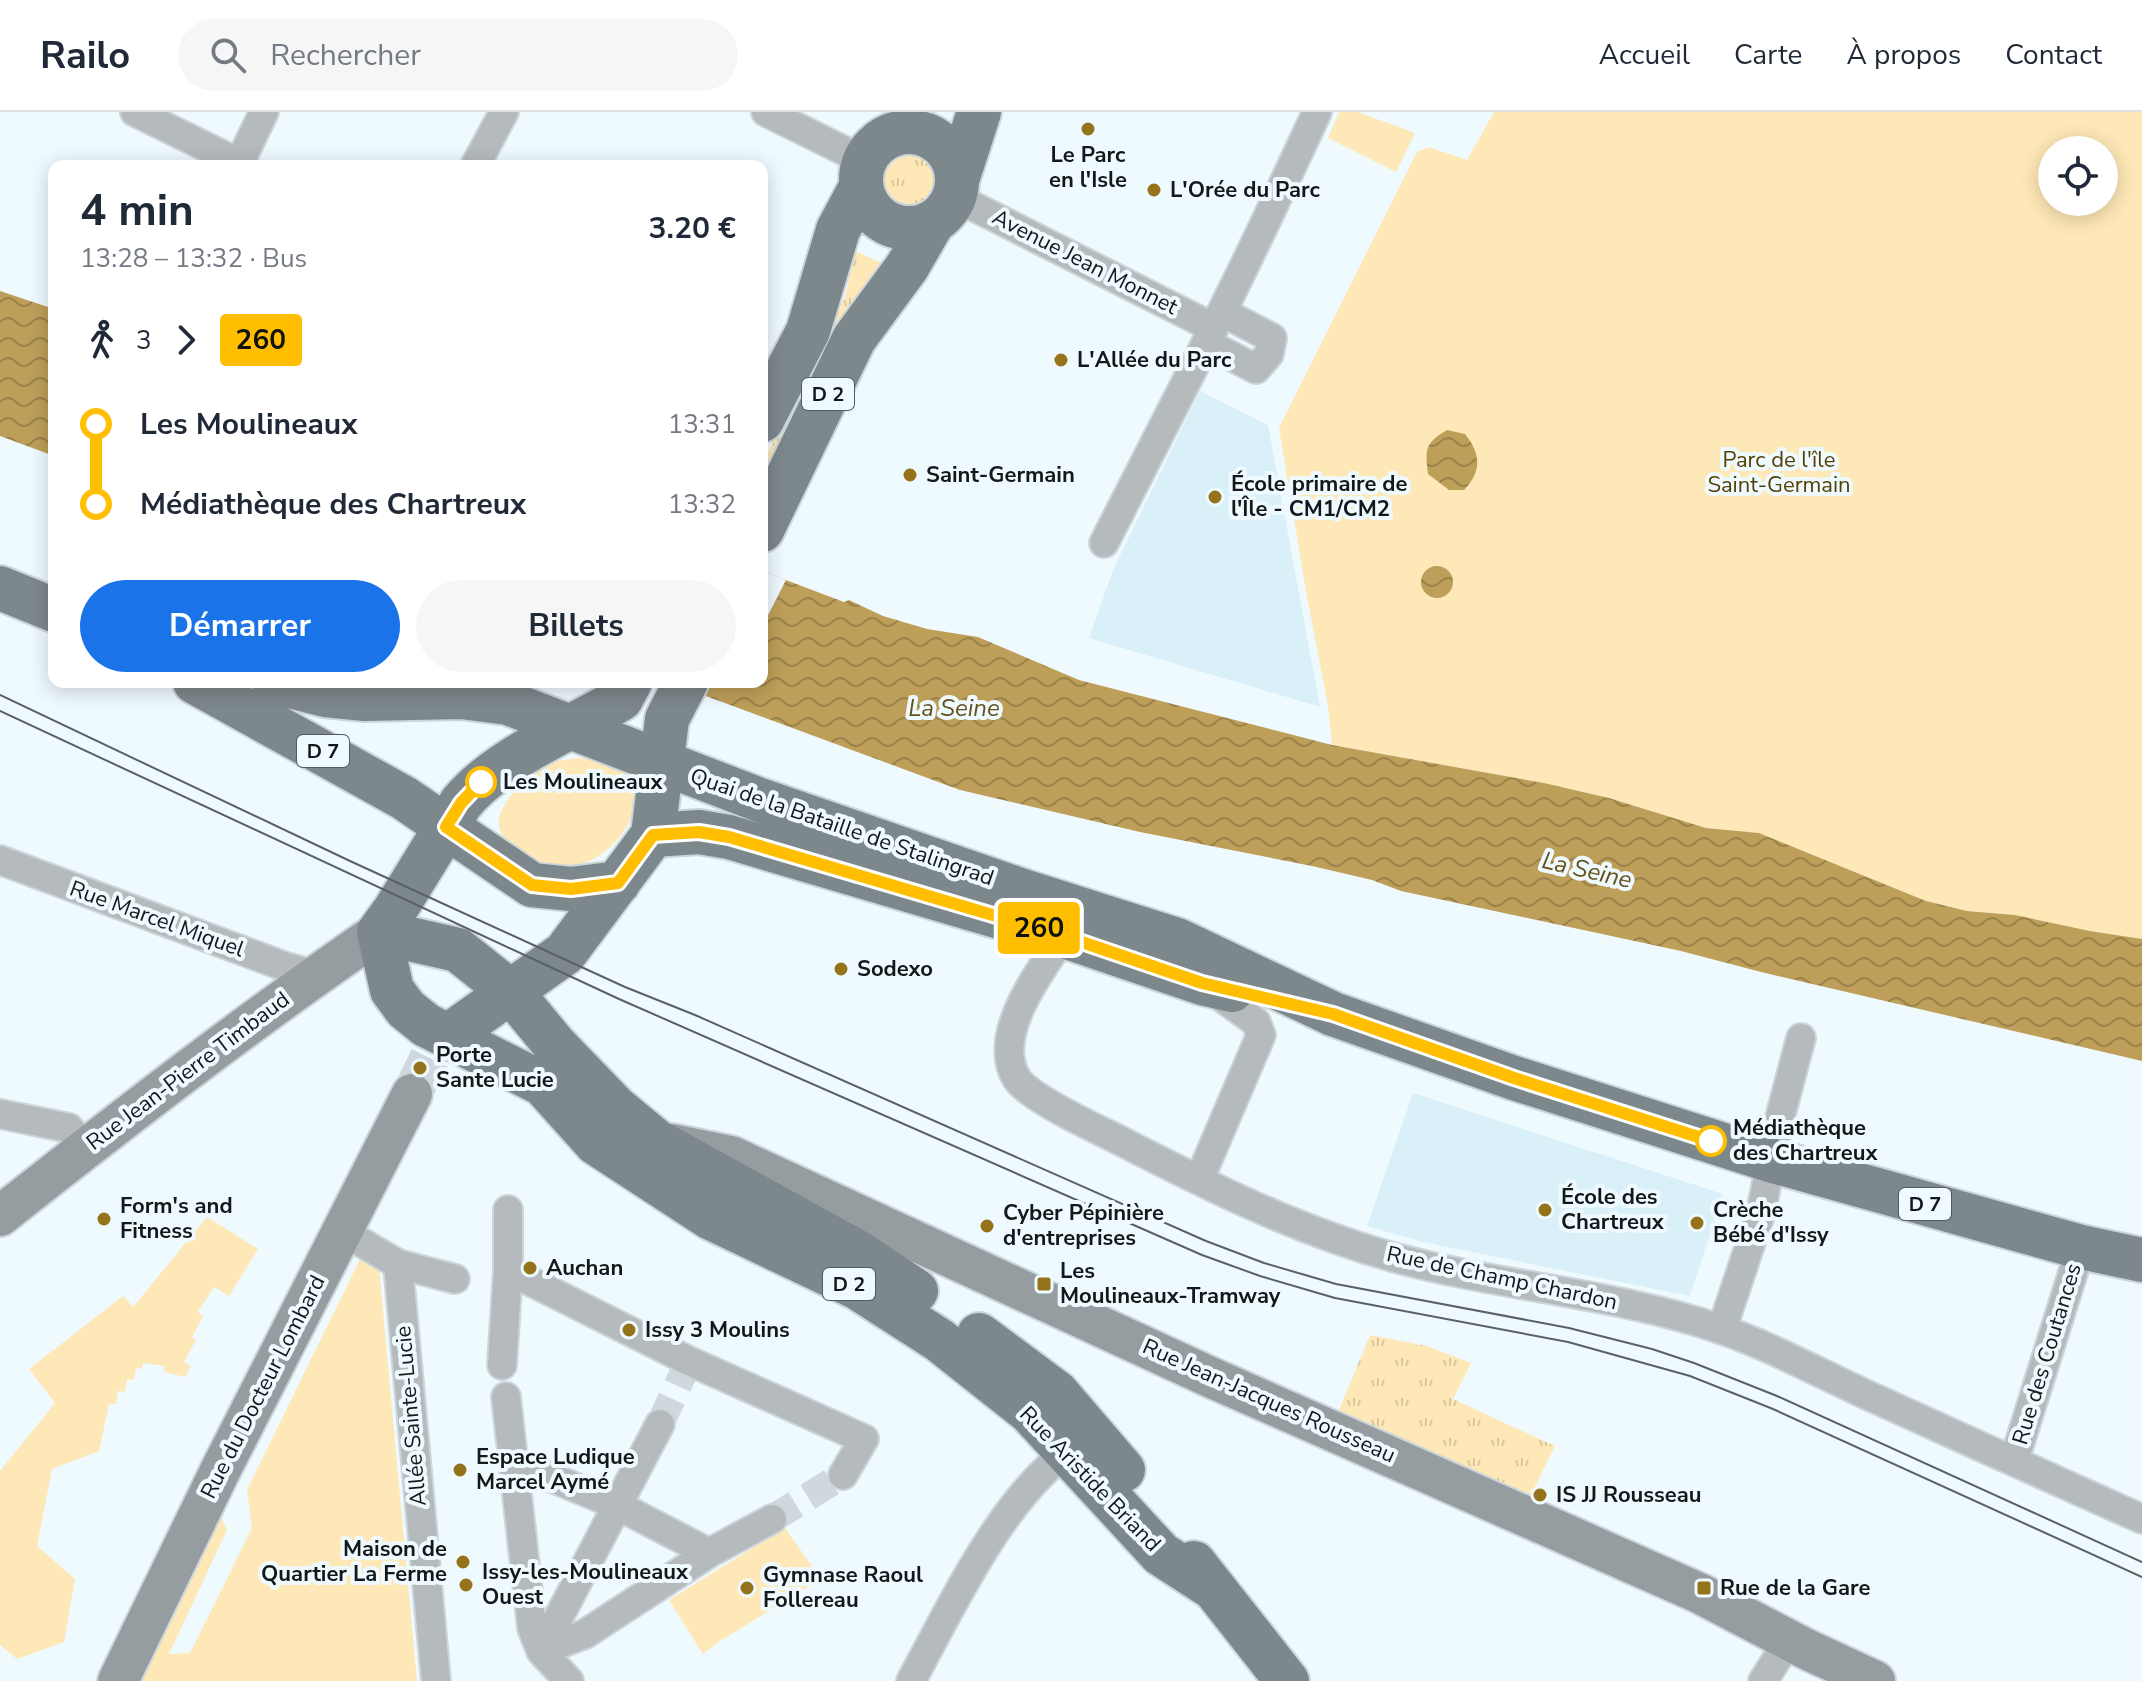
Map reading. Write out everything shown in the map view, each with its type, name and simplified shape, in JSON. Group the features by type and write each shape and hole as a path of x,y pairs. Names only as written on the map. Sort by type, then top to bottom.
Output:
{"main road":[{"name":"D 2","path":"768,518 854,339 907,267 949,199 979,112"},
{"path":"900,132 916,132 932,137 945,147 954,160 949,199 915,228 897,227 880,219 867,204 878,149 900,132"},
{"name":"D 2","path":"768,408 808,331 838,230 878,149"},
{"path":"0,588 48,608"},
{"name":"D 7","path":"206,688 384,785 446,827"},
{"path":"298,688 325,695 365,699 490,699 508,703 664,763"},
{"path":"379,932 461,803 479,784 526,751 573,728 625,691"},
{"path":"442,1040 565,953 653,835 677,701"},
{"name":"Quai de la Bataille de Stalingrad","path":"664,763 904,851 1177,940 1333,1014 1514,1078 1770,1160 2081,1247 2142,1260"},
{"path":"446,827 532,885 571,889 618,883"},
{"name":"Quai de la Bataille de Stalingrad","path":"653,835 699,832 729,837 1064,936 1202,983 1333,1014"},
{"name":"Rue Aristide Briand","path":"1079,1443 1057,1393 945,1310 859,1253 656,1141 616,1108 555,1045 512,993 458,950 379,932 392,990 406,1009 442,1040 543,1084 596,1143 711,1218 858,1288 939,1340 1030,1412 1079,1443 1119,1465 1287,1681"}],"street":[{"path":"135,112 231,160"},
{"path":"243,160 264,112"},
{"path":"478,160 504,112"},
{"path":"766,112 878,149"},
{"path":"1104,543 1214,328 1317,112"},
{"name":"Avenue Jean Monnet","path":"949,199 1214,328"},
{"name":"Rue Marcel Miquel","path":"0,860 286,967 315,975"},
{"name":"Rue Jean-Pierre Timbaud","path":"0,1216 315,975 379,932"},
{"name":"Rue de Champ Chardon","path":"1064,936 1031,988 1010,1034 1008,1058 1018,1080 1031,1092 1083,1121 1281,1219 1397,1258 1630,1305 1722,1329 2142,1519"},
{"path":"1199,1180 1261,1035 1256,1022 1202,983"},
{"path":"1722,1329 1761,1212 1770,1160 1801,1038"},
{"name":"Rue du Docteur Lombard","path":"118,1681 412,1094"},
{"path":"0,1114 69,1128 85,1148"},
{"name":"Rue Jean-Jacques Rousseau","path":"656,1141 731,1156 1197,1371 1699,1593 1875,1681"},
{"path":"502,1365 508,1210"},
{"path":"342,1231 398,1264 455,1279"},
{"name":"Rue des Coutances","path":"2014,1461 2081,1247"},
{"name":"Allée Sainte-Lucie","path":"398,1264 436,1681"},
{"path":"508,1270 689,1361 864,1439 843,1475"},
{"path":"506,1397 532,1628 541,1651 569,1681"},
{"path":"541,1651 660,1424"},
{"path":"509,1441 529,1468 617,1505 709,1553"},
{"path":"911,1681 983,1549 1048,1466 1079,1443"},
{"path":"516,1494 529,1468"},
{"path":"541,1651 585,1634 709,1553 772,1519"},
{"path":"1763,1681 1789,1640"}],"shaded area":[{"name":"École primaire de l'Île - CM1/CM2","path":"1200,391 1268,425 1320,707 1089,638 1113,570"},
{"name":"École des Chartreux","path":"1413,1093 1723,1194 1690,1296 1423,1242 1367,1226"}],"green space":[{"path":"1339,112 1358,112 1415,133 1396,172 1328,138"},
{"name":"Parc de l'île Saint-Germain","path":"1494,112 2142,112 2142,939 2015,915 1967,911 1926,901 1759,833 1706,828 1609,798 1544,783 1332,745 1328,706 1279,428 1417,152 1429,147 1467,160"},
{"path":"909,150 931,158 939,180 931,202 909,210 887,202 879,180 887,158"},
{"path":"855,251 886,265 768,479 768,453 845,297"},
{"path":"582,758 618,768 631,783 635,802 629,822 616,841 598,856 576,865 551,866 525,856 507,842 499,827 506,802 536,770 555,762"},
{"path":"207,1217 258,1249 229,1296 214,1287 198,1312 203,1316 192,1338 196,1340 184,1362 191,1366 185,1377 164,1372 164,1366 143,1363 142,1369 136,1368 134,1380 127,1379 125,1392 118,1391 116,1404 109,1404 99,1451 52,1469 37,1546 75,1579 64,1642 17,1659 0,1645 0,1471 55,1403 29,1369 123,1296 133,1307"},
{"path":"361,1257 379,1267 417,1681 133,1681 219,1513 227,1530 169,1654 190,1653 252,1528 247,1490"},
{"path":"1370,1335 1427,1346 1471,1363 1453,1399 1555,1446 1530,1497 1339,1410"},
{"name":"Gymnase Raoul Follereau","path":"785,1528 821,1579 703,1654 669,1600"}],"water":[{"path":"0,291 48,307 48,454 0,436"},
{"path":"1447,430 1465,434 1476,455 1474,476 1464,490 1449,490 1428,474 1428,448 1434,439"},
{"path":"1437,566 1448,571 1453,582 1448,593 1437,598 1426,593 1421,582 1426,571"},
{"name":"La Seine","path":"768,573 844,602 849,600 883,616 927,629 978,637 1079,680 1332,745 1544,783 1609,798 1706,828 1759,833 1926,901 1967,911 2015,915 2142,939 2142,1061 1681,951 1401,891 1372,880 1312,866 1140,832 960,790 684,688 768,688"}],"pier":[{"path":"768,573 786,580 768,615"}],"tunnel":[{"path":"412,1094 436,1045"},
{"path":"660,1424 689,1361"},
{"path":"772,1519 843,1475"}],"tram line":[{"path":"0,695 625,987 1206,1241 1264,1263 1336,1284 1569,1328 1694,1363 1777,1396 2142,1562"},
{"path":"0,711 619,999 1202,1255 1335,1298 1568,1342 1690,1376 1773,1409 2142,1577"}],"bus line":[{"name":"260","path":"481,782 461,803 446,827 532,885 571,889 618,883 653,835 699,832 729,837 1064,936 1202,983 1333,1014 1514,1078 1711,1141"}],"place":[{"name":"Le Parc en l'Isle","path":"1088,129"},
{"name":"L'Orée du Parc","path":"1154,190"},
{"name":"L'Allée du Parc","path":"1061,360"},
{"name":"Saint-Germain","path":"910,475"},
{"name":"École primaire de l'Île - CM1/CM2","path":"1215,497"},
{"name":"Les Moulineaux","path":"481,782"},
{"name":"Sodexo","path":"841,969"},
{"name":"Porte Sante Lucie","path":"420,1068"},
{"name":"Médiathèque des Chartreux","path":"1711,1141"},
{"name":"École des Chartreux","path":"1545,1210"},
{"name":"Form's and Fitness","path":"104,1219"},
{"name":"Crèche Bébé d'Issy","path":"1697,1223"},
{"name":"Cyber Pépinière d'entreprises","path":"987,1226"},
{"name":"Auchan","path":"530,1268"},
{"name":"Les Moulineaux-Tramway","path":"1044,1284"},
{"name":"Issy 3 Moulins","path":"629,1330"},
{"name":"Espace Ludique Marcel Aymé","path":"460,1470"},
{"name":"IS JJ Rousseau","path":"1540,1495"},
{"name":"Maison de Quartier La Ferme","path":"463,1562"},
{"name":"Issy-les-Moulineaux Ouest","path":"466,1585"},
{"name":"Gymnase Raoul Follereau","path":"747,1588"},
{"name":"Rue de la Gare","path":"1704,1588"}]}
